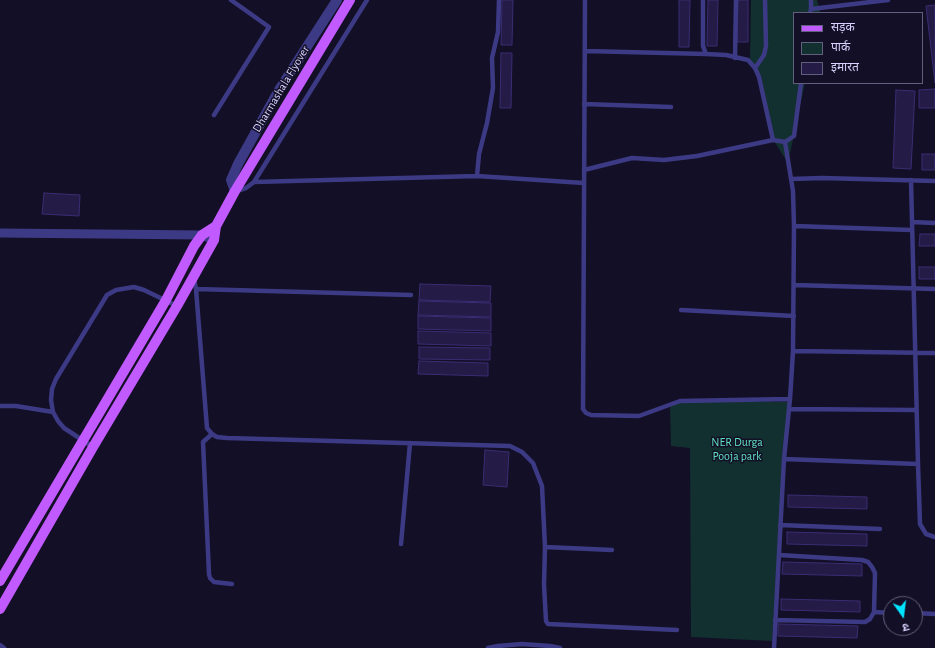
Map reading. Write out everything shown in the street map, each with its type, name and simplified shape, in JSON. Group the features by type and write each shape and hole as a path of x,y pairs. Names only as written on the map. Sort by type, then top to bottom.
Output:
{"main road":[{"name":"Dharmashala Flyover","path":"216,226 235,191 350,0"},
{"path":"0,581 166,300 194,246 202,235 216,226"},
{"path":"0,609 194,276 214,240 216,226"}],"street":[{"path":"235,191 231,180 238,164 279,90 337,0"},
{"path":"0,233 202,235 214,240"}],"lane":[{"path":"214,115 269,28 230,0"},
{"path":"235,191 246,188 254,182 367,0"},
{"path":"477,176 479,154 493,88 492,58 498,32 499,0"},
{"path":"585,0 582,409 586,413 639,416 680,401 790,400"},
{"path":"703,0 703,46 706,54"},
{"path":"735,58 736,0"},
{"path":"755,68 764,55 766,46 765,0"},
{"path":"810,0 810,11 888,0"},
{"path":"585,51 706,54 748,60 755,68 759,77 773,140"},
{"path":"584,170 632,158 664,160 697,156 773,140 785,142 794,136 801,84"},
{"path":"584,104 671,107"},
{"path":"774,648 784,459 794,351 793,191 785,142"},
{"path":"254,182 477,176 584,183"},
{"path":"791,179 935,181"},
{"path":"911,180 914,353 920,524 926,534 935,537"},
{"path":"912,222 935,223"},
{"path":"794,226 912,230"},
{"path":"194,276 207,428 212,434 217,437 227,438 510,446 522,452 533,462 542,486 545,547 544,616 548,624 677,630"},
{"path":"794,285 935,289"},
{"path":"93,447 64,428 53,412 51,400 52,389 56,379 107,295 116,290 134,287 144,290 177,306"},
{"path":"196,289 411,295"},
{"path":"681,310 794,316"},
{"path":"794,351 935,353"},
{"path":"0,406 16,406 53,412"},
{"path":"789,409 916,410"},
{"path":"212,434 203,442 209,574 210,578 214,582 232,584"},
{"path":"401,544 410,443"},
{"path":"784,459 918,464"},
{"path":"780,525 880,529"},
{"path":"545,547 612,550"},
{"path":"775,620 865,622 874,612 875,573 872,566 868,562 862,560 779,555"},
{"path":"874,612 883,613"},
{"path":"923,614 935,614"},
{"path":"488,648 522,644 560,648"},
{"path":"0,645 4,648"}],"green space":[{"path":"751,0 817,0 820,12 793,12 793,84 805,84 788,163 774,141 761,76 750,60"},
{"name":"NER Durga Pooja park","path":"680,401 790,402 784,459 772,641 691,637 690,448 671,446 670,407"}],"building":[{"path":"502,0 513,0 512,45 501,45"},
{"path":"679,0 690,0 689,47 679,47"},
{"path":"708,0 718,0 717,46 707,46"},
{"path":"738,0 748,0 748,42 737,42"},
{"path":"935,5 935,83 926,6"},
{"path":"501,53 512,53 511,108 500,108"},
{"path":"935,89 935,108 919,108 919,90"},
{"path":"896,90 915,91 911,169 893,168"},
{"path":"922,154 935,154 935,170 922,170"},
{"path":"44,193 80,195 79,216 42,214"},
{"path":"920,234 935,234 935,246 919,246"},
{"path":"919,267 935,267 935,279 919,279"},
{"path":"420,284 491,286 490,302 419,300"},
{"path":"419,301 491,303 491,317 418,315"},
{"path":"418,316 491,318 491,331 418,329"},
{"path":"418,331 491,333 491,346 418,344"},
{"path":"419,347 490,348 490,360 419,359"},
{"path":"419,361 488,363 488,376 418,374"},
{"path":"485,450 509,452 507,487 483,485"},
{"path":"788,495 867,497 867,509 788,507"},
{"path":"787,532 867,534 867,546 787,544"},
{"path":"783,562 862,564 862,576 782,574"},
{"path":"781,599 860,601 860,612 781,610"},
{"path":"778,624 858,626 857,638 778,636"}]}
